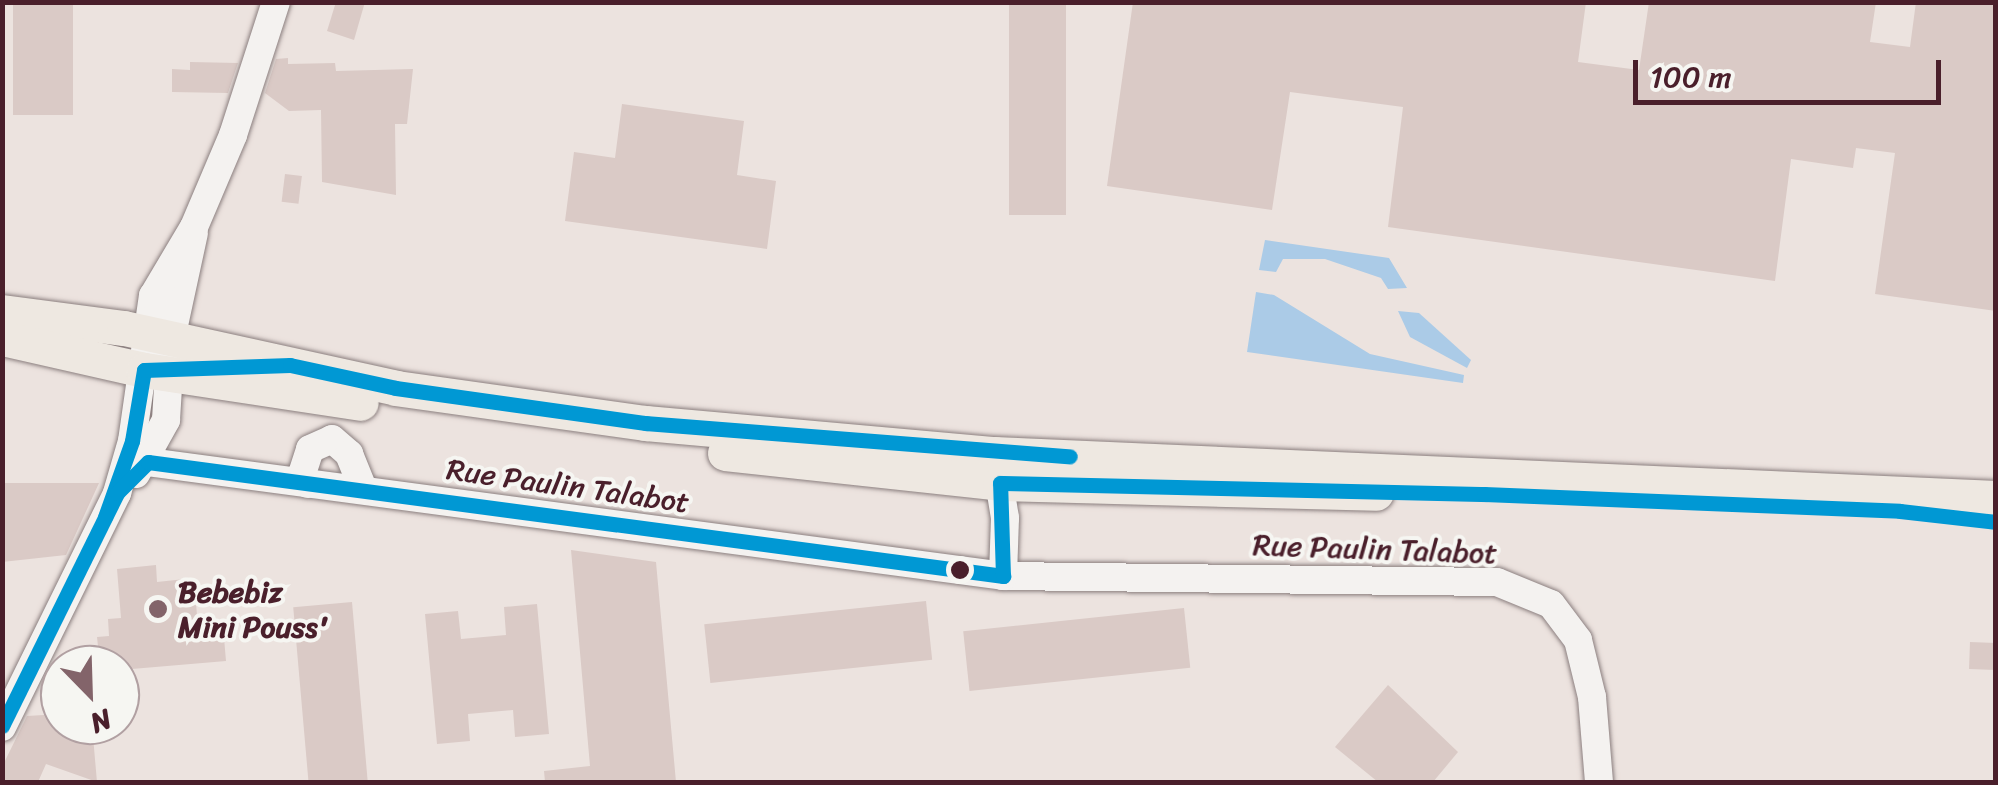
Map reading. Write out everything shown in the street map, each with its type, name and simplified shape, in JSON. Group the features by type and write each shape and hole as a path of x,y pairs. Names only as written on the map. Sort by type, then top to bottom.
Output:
{"main road":[{"path":"6,330 920,474 997,469 1070,456 1996,498"},
{"path":"159,354 290,365 507,406 997,469 1284,494 1504,494 1900,512 1996,522"}],"street":[{"path":"2,726 117,493 159,354 190,272 194,227 244,107 276,2"},
{"path":"117,493 148,462 166,420 159,354"},
{"path":"308,484 302,465 310,449 332,439 349,454 363,488"},
{"name":"Rue Paulin Talabot","path":"148,462 1002,576 1417,577 1531,591 1551,604 1578,640 1592,697 1599,782"},
{"path":"997,469 1002,576"}],"water":[{"path":"1265,240 1389,258 1407,288 1388,289 1381,278 1325,259 1283,259 1276,272 1259,270"},
{"path":"1256,292 1274,295 1370,354 1464,375 1463,383 1247,352"},
{"path":"1398,311 1419,313 1471,360 1467,368 1410,337"}],"building":[{"path":"13,2 73,2 73,115 13,115"},
{"path":"336,2 365,2 354,40 327,31"},
{"path":"1009,2 1066,2 1066,215 1009,215"},
{"path":"1133,2 1586,2 1578,62 1639,70 1649,2 1876,2 1870,42 1910,47 1916,2 1996,2 1996,311 1875,294 1895,153 1856,148 1853,168 1791,159 1775,281 1388,227 1403,107 1290,92 1272,210 1107,186"},
{"path":"288,58 288,64 335,63 336,71 413,69 407,124 395,124 396,195 322,182 321,110 289,111 265,93 276,59"},
{"path":"190,62 238,63 228,93 172,92 172,69 190,70"},
{"path":"622,104 744,121 737,175 776,181 767,249 565,221 574,152 615,158"},
{"path":"285,174 302,176 298,204 282,202"},
{"path":"2,483 99,483 66,555 2,562"},
{"path":"571,550 656,562 676,782 545,782 544,771 590,766"},
{"path":"156,565 157,582 194,578 198,628 223,626 226,661 140,668 140,645 98,645 97,637 109,636 108,619 121,618 117,569"},
{"path":"926,601 932,660 710,683 704,624"},
{"path":"352,602 368,782 309,782 293,607"},
{"path":"537,604 549,734 515,737 513,710 490,712 468,714 470,741 437,744 425,614 458,611 461,639 506,635 504,607"},
{"path":"1184,608 1190,668 969,691 963,631"},
{"path":"1970,642 1996,643 1995,670 1969,669"},
{"path":"1388,685 1458,752 1433,782 1378,782 1335,747"},
{"path":"40,715 40,745 94,745 97,782 46,764 38,782 2,782 2,767 27,716"}],"transit line":[{"path":"105,517 132,441 144,370 290,365 396,388 646,423 1070,456"},
{"path":"2,726 117,493 148,462 1003,576 1000,483 1484,494 1900,511 1996,522"}],"place":[{"name":"Bebebiz Mini Pouss'","path":"158,609"}]}
